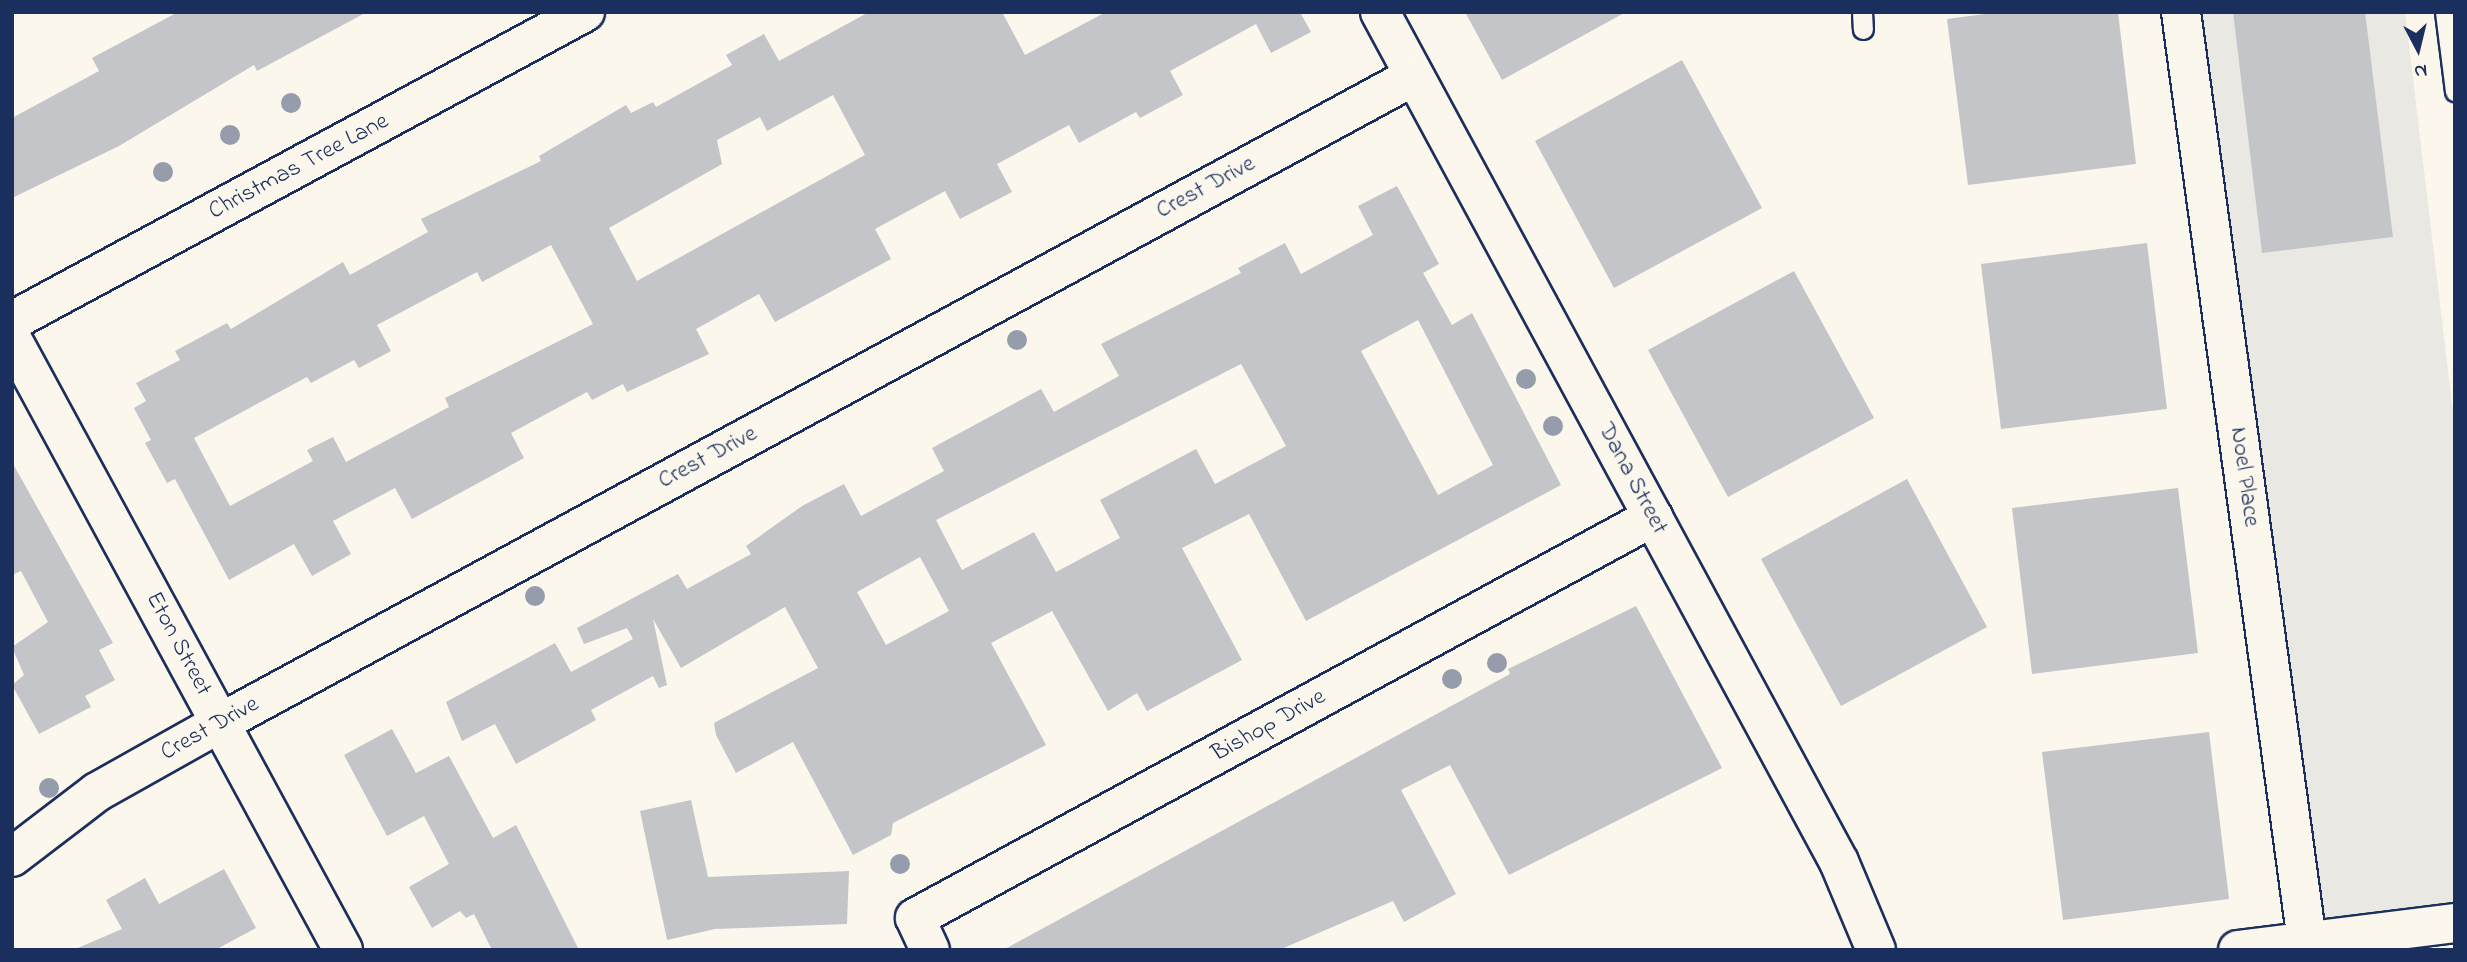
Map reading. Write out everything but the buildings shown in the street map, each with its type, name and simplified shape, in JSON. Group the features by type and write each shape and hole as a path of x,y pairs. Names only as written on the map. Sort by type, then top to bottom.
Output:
{"street":[{"name":"Christmas Tree Lane","path":"12,321 585,12"},
{"name":"Dana Street","path":"1380,12 1839,862 1876,950"},
{"name":"Noel Place","path":"2181,12 2307,941"},
{"name":"Crest Drive","path":"12,857 97,792 220,723 1414,76"},
{"name":"Eton Street","path":"12,339 343,950"},
{"name":"Bishop Drive","path":"930,950 915,918 1653,517"},
{"path":"2238,950 2455,923"}],"lane":[{"path":"2445,12 2455,92"}],"shaded area":[{"path":"2198,12 2405,12 2455,429 2455,907 2328,923 2309,909"}]}
